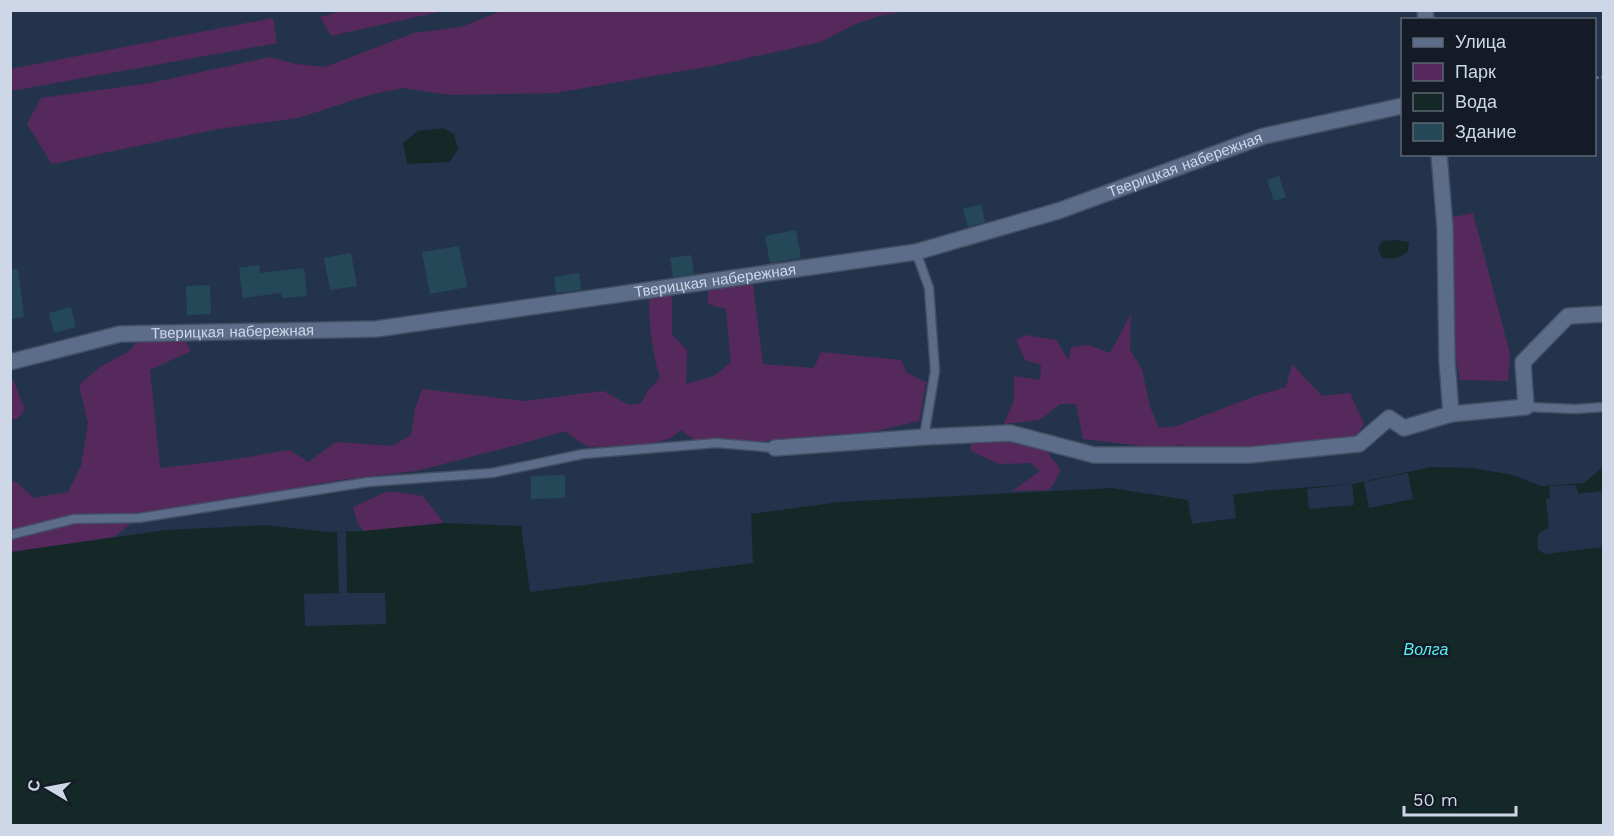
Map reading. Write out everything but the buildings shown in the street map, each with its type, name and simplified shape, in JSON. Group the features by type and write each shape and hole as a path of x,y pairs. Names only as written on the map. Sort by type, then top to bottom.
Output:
{"street":[{"name":"Тверицкая набережная","path":"10,362 120,334 376,329 916,252 1058,211 1264,136 1401,106"},
{"path":"1439,156 1445,228 1447,361 1451,414"},
{"path":"775,448 924,436 1010,433 1094,455 1250,455 1359,444 1389,418 1404,428 1451,414 1526,407 1523,362 1568,316 1604,314"}],"lane":[{"path":"916,252 929,288 935,371 924,436"},
{"path":"1526,407 1576,409 1604,406"},
{"path":"10,535 74,519 139,518 368,482 492,473 583,454 717,443 775,448"}],"green space":[{"path":"345,10 443,11 331,36 320,17"},
{"path":"504,10 908,11 879,16 853,25 821,42 712,66 555,93 451,95 403,88 369,95 298,118 218,129 52,164 27,124 41,98 151,83 270,57 296,64 325,67 414,33 461,27"},
{"path":"273,18 277,43 11,91 11,69"},
{"path":"1473,213 1510,354 1508,381 1460,380 1452,337 1453,217"},
{"path":"753,284 763,364 814,368 821,352 901,360 907,373 926,382 919,421 847,438 838,434 757,442 694,440 681,430 671,438 647,445 588,447 564,431 416,471 340,480 141,515 114,537 11,552 11,480 34,498 68,492 81,466 88,423 79,385 100,367 128,352 139,339 182,336 191,351 150,370 160,468 290,450 308,462 336,442 392,446 411,435 415,409 422,389 524,401 603,391 629,405 641,403 660,378 652,338 649,297 672,291 672,335 687,350 686,384 714,376 731,362 726,309 708,304 708,288"},
{"path":"1131,314 1130,350 1142,369 1150,407 1159,428 1177,426 1255,396 1286,387 1292,364 1322,396 1350,393 1364,424 1353,440 1196,451 1181,445 1159,448 1083,439 1076,404 1060,404 1040,420 1004,424 1014,400 1014,376 1040,380 1041,365 1025,360 1016,340 1025,335 1056,340 1069,360 1071,347 1089,345 1110,353"},
{"path":"10,379 14,382 25,410 17,419 11,419"},
{"path":"971,440 1021,442 1044,448 1061,470 1048,490 1012,491 1040,471 1031,463 999,464 971,451"},
{"path":"388,491 423,496 444,523 364,531 358,525 353,507"}],"water":[{"path":"443,128 454,134 458,149 450,162 407,164 403,143 418,131"},
{"path":"1382,241 1409,242 1408,252 1396,258 1382,258 1378,249"},
{"name":"Волга","path":"1431,467 1473,468 1513,475 1541,486 1584,483 1603,467 1603,825 11,826 11,552 166,530 264,525 328,532 444,523 521,526 530,592 753,563 751,514 840,502 1111,488 1188,500 1270,490 1352,484"}],"pier":[{"path":"1408,473 1413,499 1369,508 1364,482"},
{"path":"1352,484 1354,505 1309,509 1307,489"},
{"path":"1576,485 1578,494 1603,491 1603,547 1545,554 1538,550 1537,539 1539,533 1549,528 1546,499 1550,498 1549,486"},
{"path":"1233,494 1236,518 1192,524 1188,500"},
{"path":"337,532 346,532 347,593 385,593 386,624 305,626 304,594 339,593"}]}
